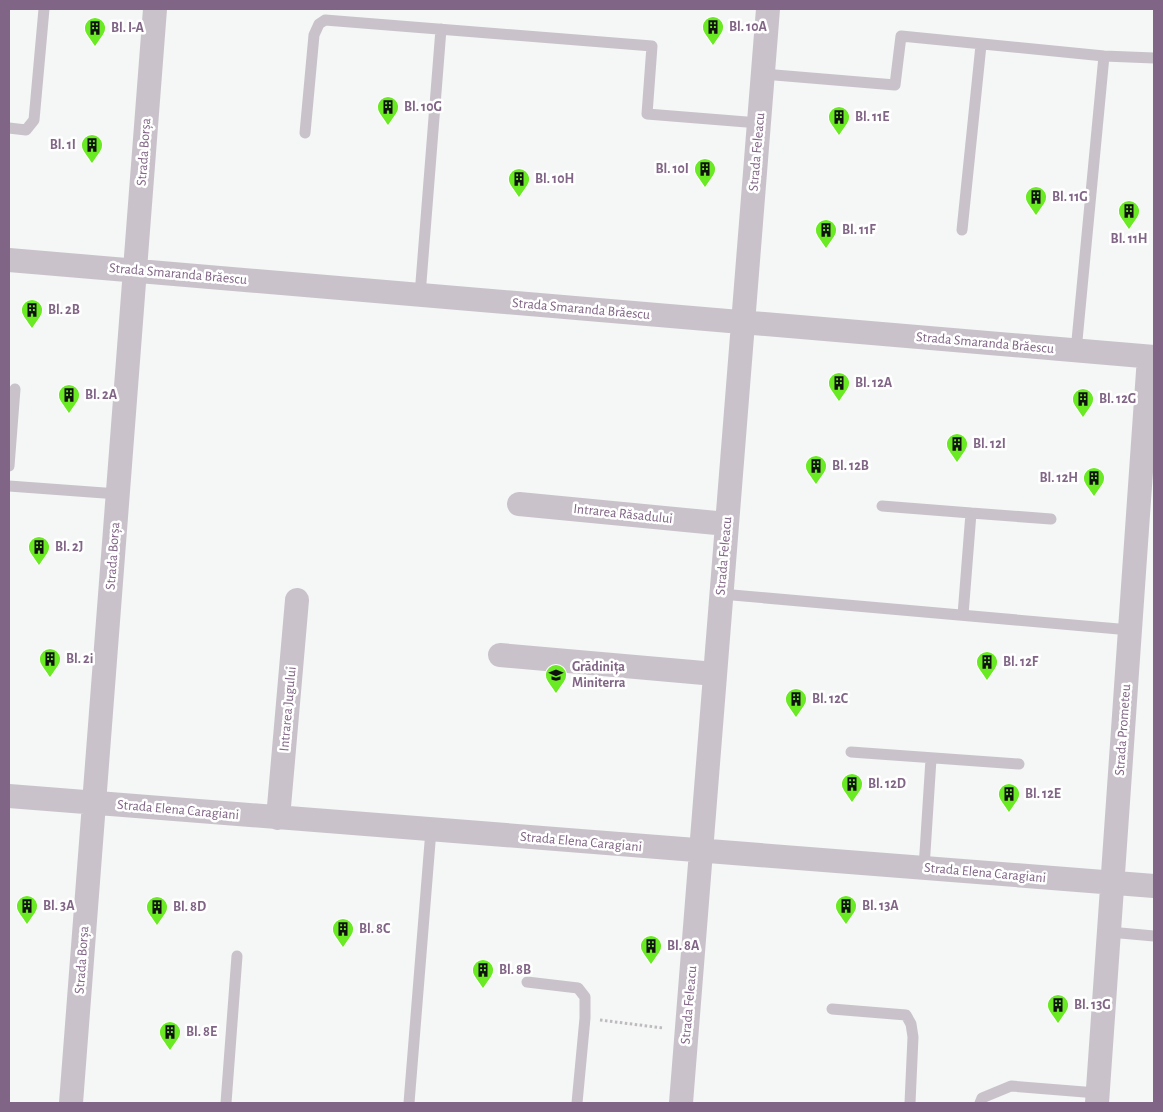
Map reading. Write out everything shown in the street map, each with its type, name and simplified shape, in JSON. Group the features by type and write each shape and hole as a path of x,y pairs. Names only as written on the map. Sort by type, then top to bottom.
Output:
{"street":[{"name":"Strada Borșa","path":"71,1103 155,9"},
{"name":"Strada Feleacu","path":"681,1103 768,9"},
{"name":"Strada Smaranda Brăescu","path":"9,260 1152,357"},
{"name":"Strada Prometeu","path":"1097,1098 1130,630 1152,357"},
{"name":"Intrarea Răsadului","path":"519,504 727,524"},
{"name":"Intrarea Jugului","path":"278,818 297,600"},
{"path":"500,655 715,674"},
{"name":"Strada Elena Caragiani","path":"9,796 1154,886"}],"lane":[{"path":"9,128 26,130 34,120 44,9"},
{"path":"305,133 314,35 319,24 325,20 652,46 647,114 759,123"},
{"path":"420,295 441,29"},
{"path":"763,74 895,85 901,36 1104,56 1154,58"},
{"path":"962,230 981,44"},
{"path":"1076,351 1104,56"},
{"path":"9,466 15,389"},
{"path":"9,486 118,494"},
{"path":"882,506 972,514 1050,518"},
{"path":"963,615 972,514"},
{"path":"722,594 1130,630"},
{"path":"851,752 1019,764"},
{"path":"924,868 930,758"},
{"path":"409,1103 431,830"},
{"path":"1108,932 1154,936"},
{"path":"226,1103 237,956"},
{"path":"527,982 578,988 585,997 585,1018 577,1103"},
{"path":"832,1009 906,1015 911,1024 913,1037 910,1103"},
{"path":"980,1103 982,1098 1011,1086 1097,1098"}],"path":[{"path":"585,1018 686,1031"}],"place":[{"name":"Bl. 10A","path":"713,46"},
{"name":"Bl. I-A","path":"95,47"},
{"name":"Bl. 10G","path":"388,126"},
{"name":"Bl. 11E","path":"839,136"},
{"name":"Bl. 1I","path":"92,164"},
{"name":"Bl. 10I","path":"705,188"},
{"name":"Bl. 10H","path":"519,198"},
{"name":"Bl. 11G","path":"1036,216"},
{"name":"Bl. 11H","path":"1129,230"},
{"name":"Bl. 11F","path":"826,249"},
{"name":"Bl. 2B","path":"32,329"},
{"name":"Bl. 12A","path":"839,402"},
{"name":"Bl. 2A","path":"69,414"},
{"name":"Bl. 12G","path":"1083,418"},
{"name":"Bl. 12I","path":"957,463"},
{"name":"Bl. 12B","path":"816,485"},
{"name":"Bl. 12H","path":"1094,497"},
{"name":"Bl. 2J","path":"39,566"},
{"name":"Bl. 2i","path":"50,678"},
{"name":"Bl. 12F","path":"987,681"},
{"name":"Grădinița Miniterra","path":"556,694"},
{"name":"Bl. 12C","path":"796,718"},
{"name":"Bl. 12D","path":"852,803"},
{"name":"Bl. 12E","path":"1009,813"},
{"name":"Bl. 3A","path":"27,925"},
{"name":"Bl. 13A","path":"846,925"},
{"name":"Bl. 8D","path":"157,926"},
{"name":"Bl. 8C","path":"343,948"},
{"name":"Bl. 8A","path":"651,965"},
{"name":"Bl. 8B","path":"483,989"},
{"name":"Bl. 13G","path":"1058,1024"},
{"name":"Bl. 8E","path":"170,1051"}]}
